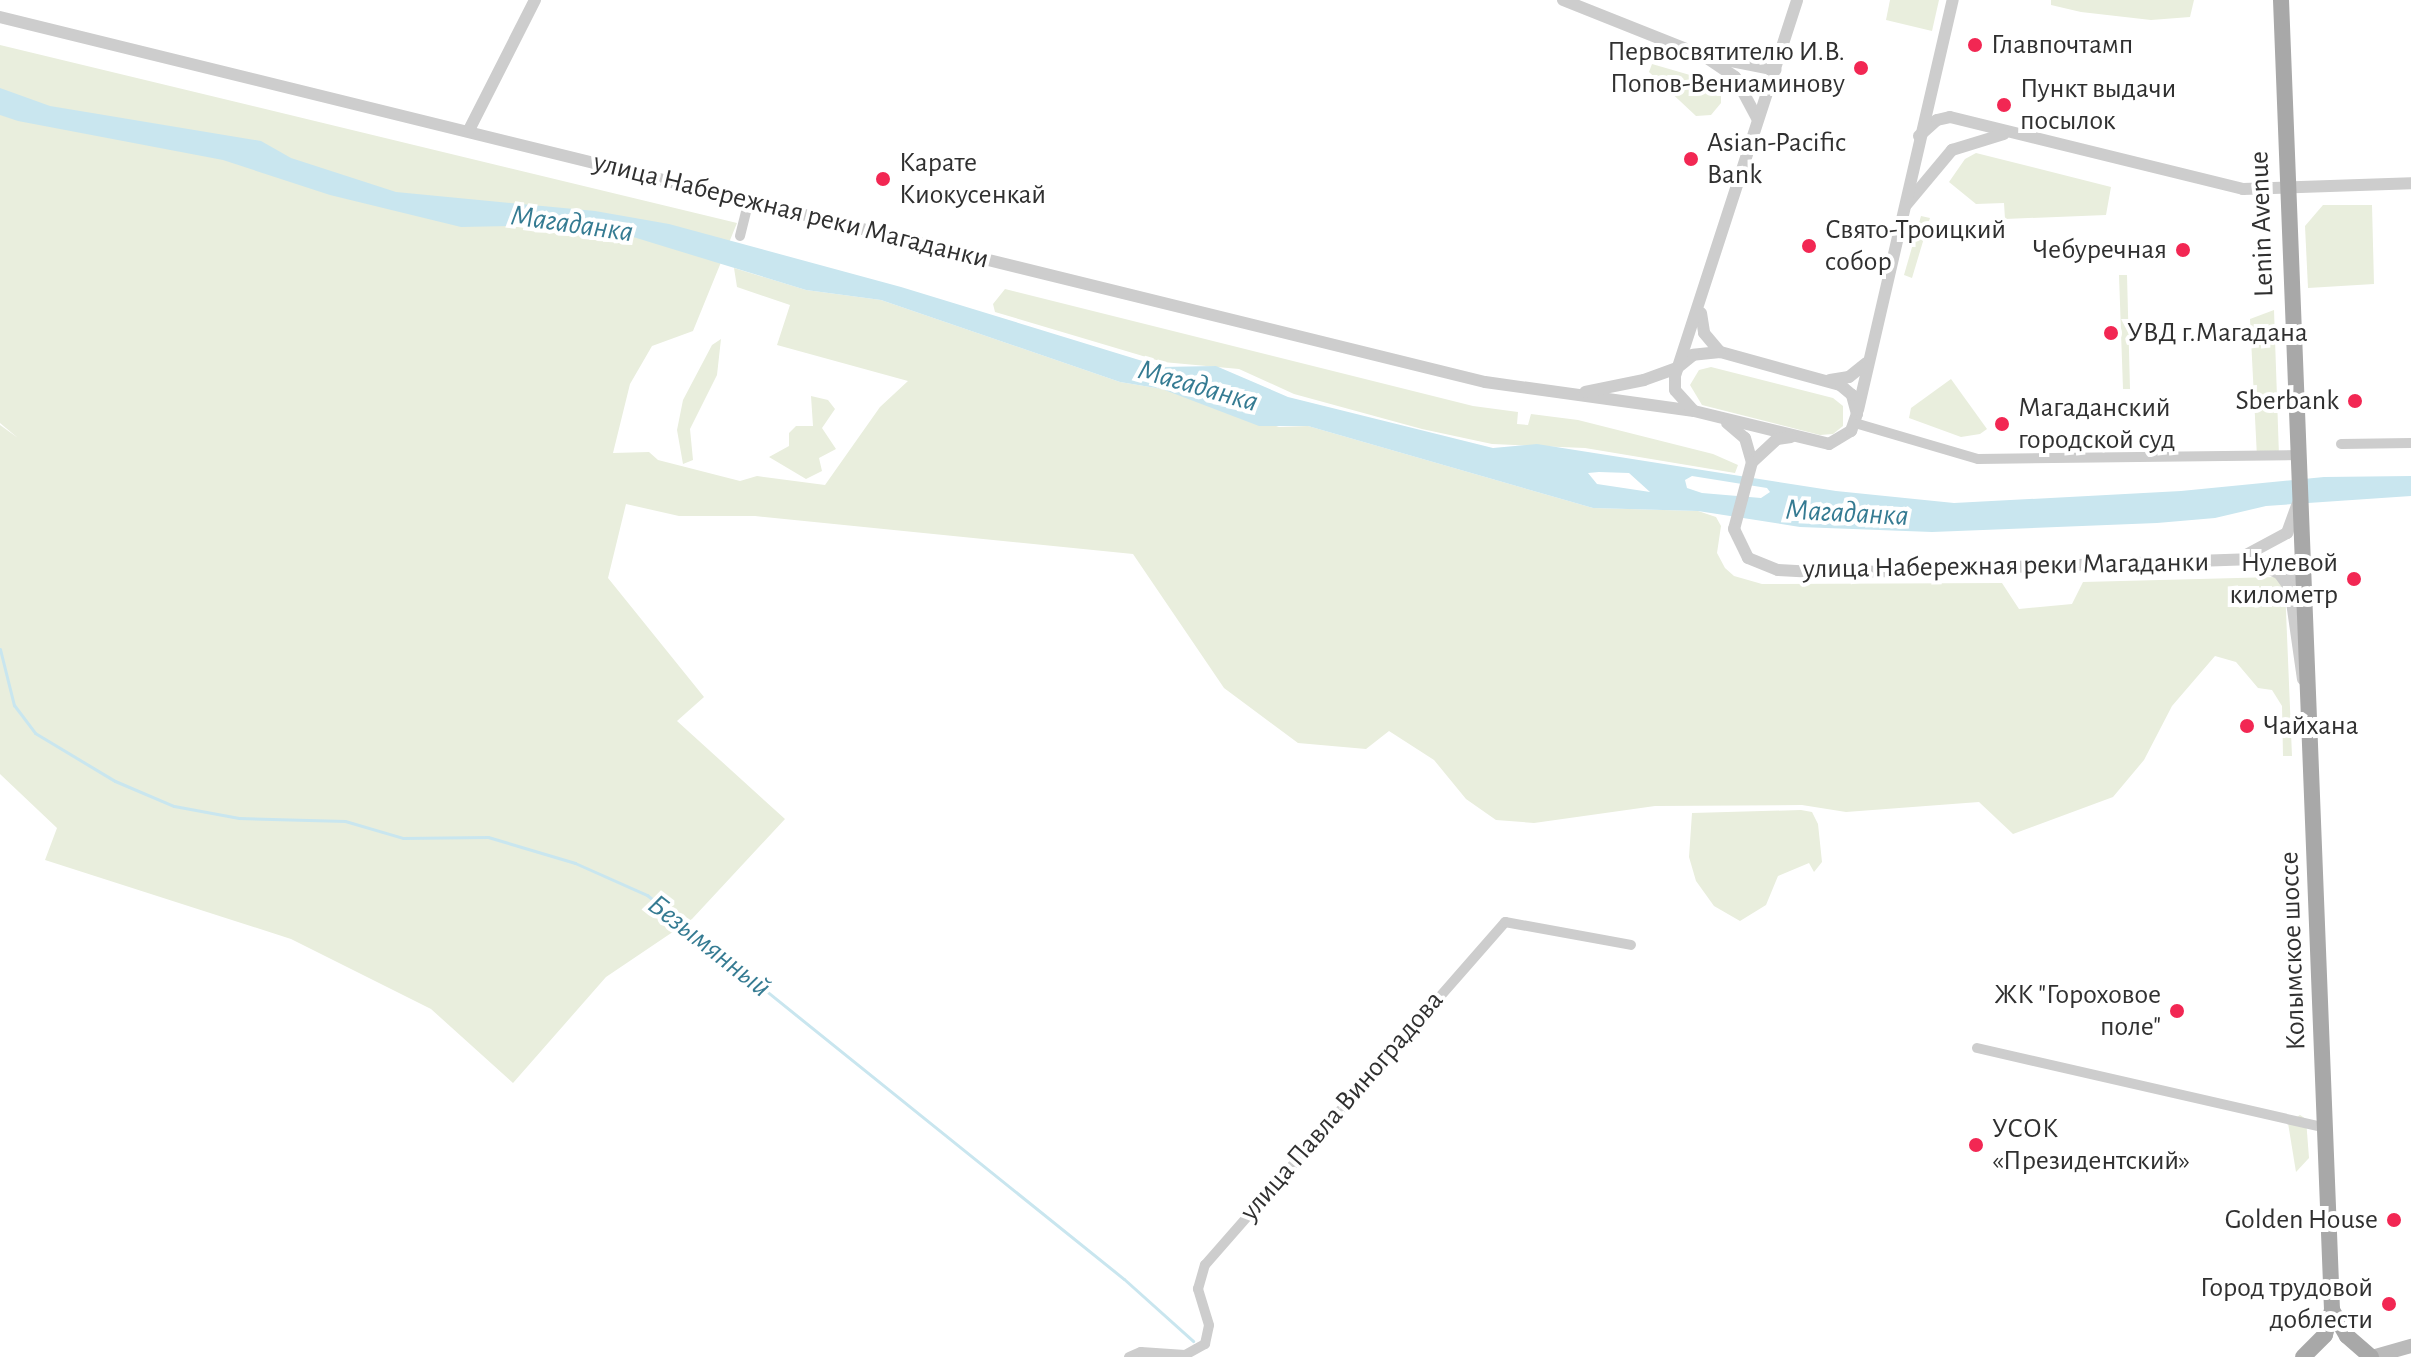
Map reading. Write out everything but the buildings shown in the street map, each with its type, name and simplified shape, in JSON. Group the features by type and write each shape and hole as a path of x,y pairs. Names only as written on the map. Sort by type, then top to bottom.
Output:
{"main road":[{"name":"Lenin Avenue","path":"2281,0 2285,187 2301,490 2297,523 2306,590"},
{"name":"Колымское шоссе","path":"2303,1357 2325,1335 2332,1310 2306,590"},
{"path":"2332,1310 2347,1336 2372,1357 2411,1346"}],"street":[{"path":"469,130 535,0"},
{"path":"1563,0 1701,55 1776,70"},
{"path":"1694,411 1675,390 1677,368 1700,310 1757,118 1776,70 1797,0"},
{"path":"1856,418 1953,0"},
{"name":"улица Набережная реки Магаданки","path":"0,17 335,97 356,108 469,130 1441,372 1525,388 1585,392 1694,411 1814,442 1837,443 1856,418"},
{"path":"1701,55 1735,77 1757,118"},
{"path":"1931,94 1936,107 1950,117 2004,134 2243,189 2411,183"},
{"path":"1919,136 1937,120 1950,117"},
{"path":"1904,207 1952,150 2004,134"},
{"path":"740,236 749,201"},
{"path":"1700,310 1704,333 1720,352 1829,380 1852,395 1856,418"},
{"name":"улица Набережная реки Магаданки","path":"1585,392 1677,368 1693,355 1720,352"},
{"path":"1829,380 1849,377 1868,361"},
{"path":"1713,415 1741,433 1752,462 1777,439 1794,437"},
{"path":"1856,418 1989,460 2299,458"},
{"path":"2341,444 2411,443"},
{"name":"улица Набережная реки Магаданки","path":"1752,462 1734,529 1748,558 1794,572 2228,561"},
{"path":"2228,561 2264,549 2297,523"},
{"path":"2228,561 2281,564 2295,573 2306,590"},
{"path":"2228,561 2266,566 2288,583 2296,652 2310,706"},
{"name":"улица Павла Виноградова","path":"1129,1357 1141,1352 1185,1355 1205,1344 1209,1325 1198,1289 1205,1265 1505,922 1631,945"},
{"path":"1977,1048 2325,1128"}],"green space":[{"path":"1890,0 1939,0 1932,31 1886,20"},
{"path":"2051,0 2194,0 2190,17 2151,20 2081,12 2051,5"},
{"path":"0,45 737,223 693,331 652,346 630,384 613,453 649,452 658,460 740,481 757,476 825,485 880,407 908,381 777,345 790,305 737,287 734,268 806,290 881,300 1120,382 1162,389 1279,427 1308,426 1593,508 1698,511 1716,517 1721,526 1717,553 1725,568 1734,576 1762,584 2002,583 2019,609 2072,604 2083,582 2276,577 2285,587 2292,756 2283,756 2282,706 2272,690 2258,688 2236,662 2215,656 2172,706 2144,760 2113,797 2013,834 1979,802 1846,812 1802,805 1655,806 1534,823 1496,820 1466,799 1434,760 1389,731 1366,749 1298,743 1224,688 1133,554 755,516 679,516 626,504 608,578 704,697 677,721 785,819 692,919 606,977 513,1083 431,1009 291,939 45,860 57,828 0,774 0,425 18,438 0,423"},
{"path":"1652,64 1721,84 1721,103 1711,115 1696,116 1649,72"},
{"path":"1976,153 2111,187 2106,215 2005,219 2004,203 1976,204 1949,182 1965,159"},
{"path":"2323,205 2372,205 2374,284 2308,288 2305,226"},
{"path":"1921,216 1930,218 1912,278 1904,275"},
{"path":"2119,275 2127,275 2130,389 2123,389"},
{"path":"1005,289 1473,406 1518,412 1517,424 1528,425 1531,414 1578,420 1713,454 1738,465 1735,473 1585,448 1492,444 1422,429 1294,394 1239,369 1163,362 995,312 993,304"},
{"path":"2274,310 2279,456 2257,457 2250,319"},
{"path":"721,339 717,375 690,429 693,460 683,464 677,430 683,400 712,345"},
{"path":"1711,367 1833,398 1843,406 1843,426 1833,434 1820,435 1702,405 1690,385 1699,370"},
{"path":"1951,379 1987,429 1980,434 1961,437 1909,418 1911,408"},
{"path":"811,396 828,400 835,409 822,428 836,449 819,458 822,471 806,479 769,457 789,446 789,433 796,426 813,426"},
{"path":"1812,812 1818,824 1822,862 1814,872 1809,863 1778,876 1766,905 1740,921 1714,906 1696,881 1689,857 1692,813"},
{"path":"2300,1115 2306,1119 2309,1158 2296,1172 2288,1123"}],"water":[{"name":"Магаданка","path":"0,88 50,106 261,141 291,158 396,192 595,211 669,224 901,287 1162,367 1216,366 1288,397 1493,448 1537,444 1836,491 1954,503 2181,491 2324,477 2411,476 2411,496 2266,506 2215,518 2157,523 1932,532 1800,527 1698,511 1593,508 1308,426 1259,426 1162,389 1120,382 881,300 806,290 630,236 561,225 461,227 330,195 223,160 0,115","holes":["1588,473 1629,473 1650,492 1597,484","1692,476 1767,488 1770,492 1761,498 1702,493 1687,488 1685,480"]}],"waterway":[{"name":"Безымянный","path":"0,649 14,705 35,733 115,781 174,806 239,818 345,821 403,838 488,837 575,863 647,895 1124,1279 1193,1341"}],"place":[{"name":"Главпочтамп","path":"1975,45"},
{"name":"Первосвятителю И.В. Попов-Вениаминову","path":"1861,68"},
{"name":"Пункт выдачи посылок","path":"2004,105"},
{"name":"Asian-Pacific Bank","path":"1691,159"},
{"name":"Карате Киокусенкай","path":"883,179"},
{"name":"Свято-Троицкий собор","path":"1809,246"},
{"name":"Чебуречная","path":"2183,250"},
{"name":"УВД г.Магадана","path":"2111,333"},
{"name":"Sberbank","path":"2355,401"},
{"name":"Магаданский городской суд","path":"2002,424"},
{"name":"Нулевой километр","path":"2354,579"},
{"name":"Чайхана","path":"2247,726"},
{"name":"ЖК \"Гороховое поле\"","path":"2177,1011"},
{"name":"УСОК «Президентский»","path":"1976,1145"},
{"name":"Golden House","path":"2394,1220"},
{"name":"Город трудовой доблести","path":"2389,1304"}]}
